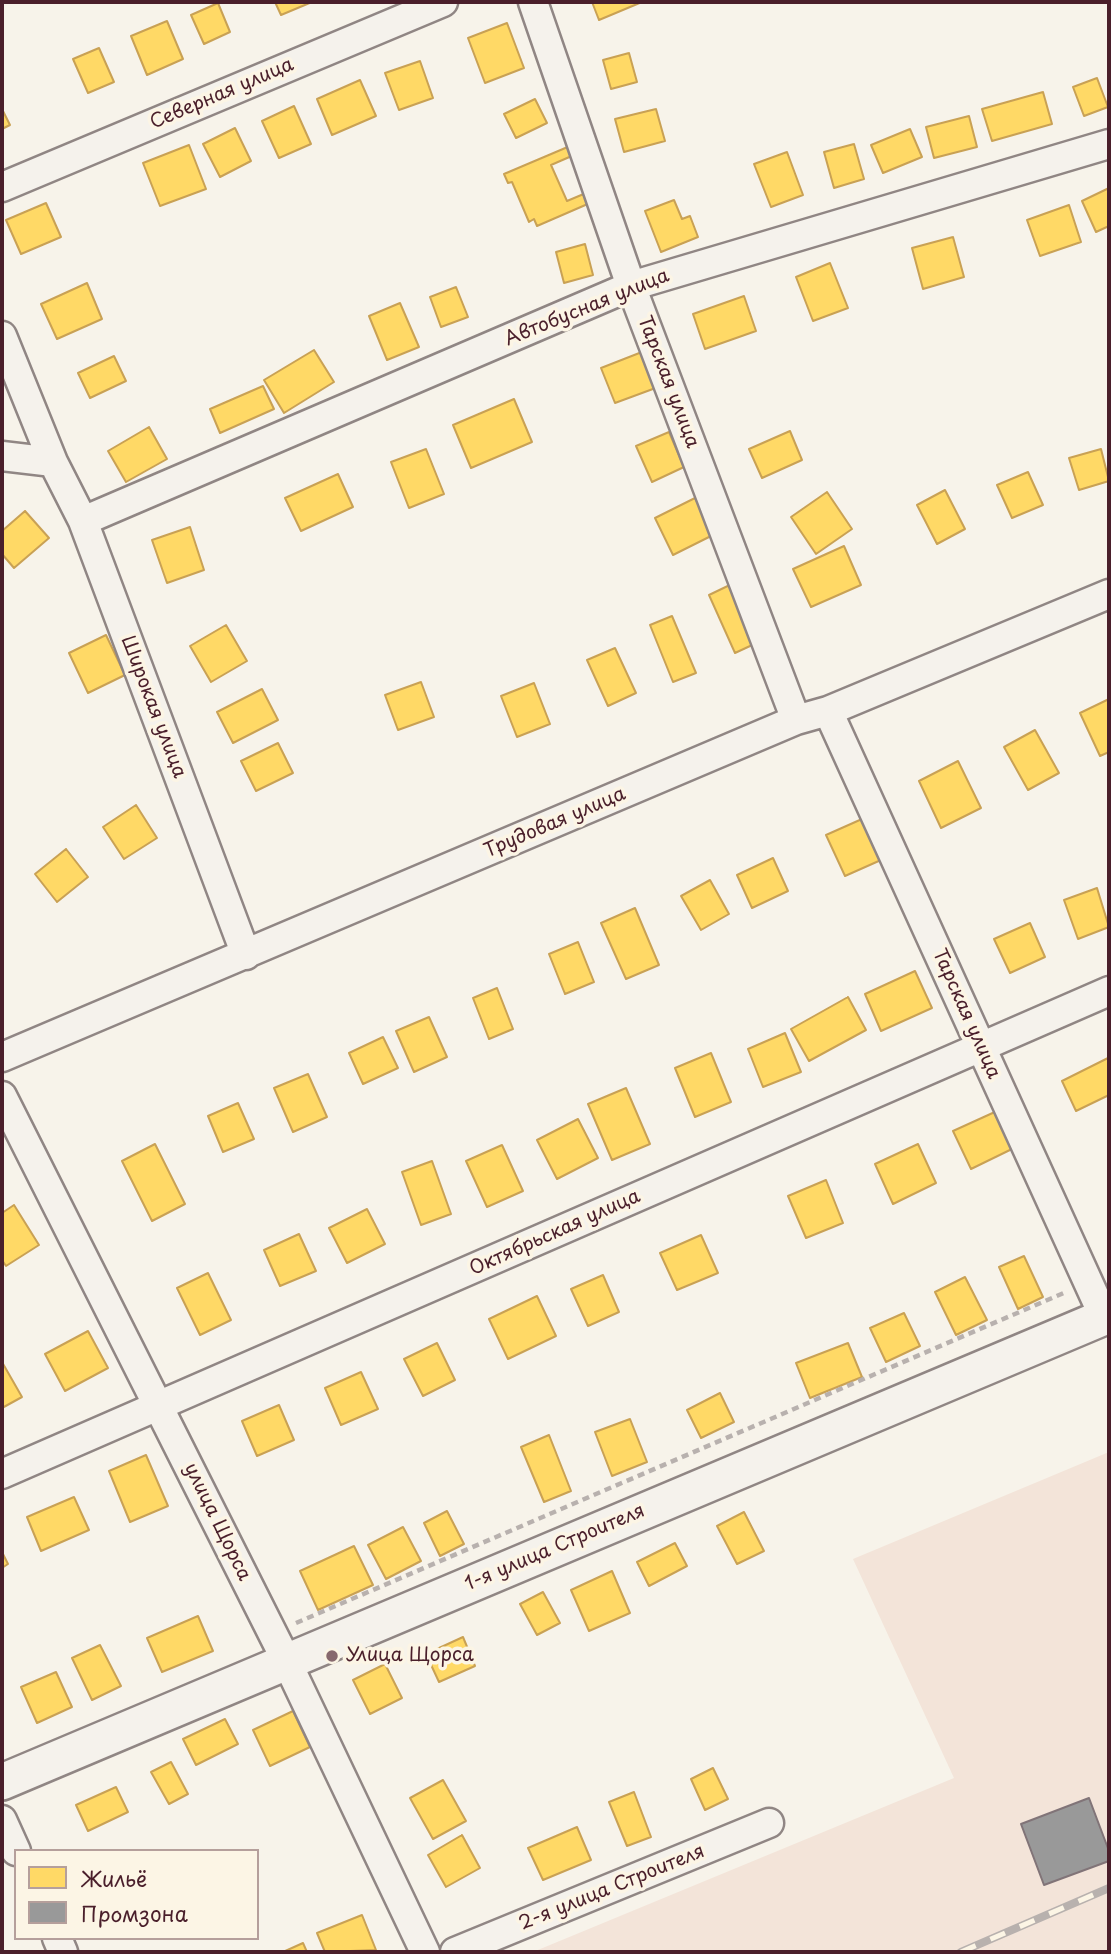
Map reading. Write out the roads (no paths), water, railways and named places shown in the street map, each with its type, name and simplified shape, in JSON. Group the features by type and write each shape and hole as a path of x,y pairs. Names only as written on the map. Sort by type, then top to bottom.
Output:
{"street":[{"name":"Северная улица","path":"2,187 443,2"},
{"name":"Тарская улица","path":"533,2 631,286 796,720"},
{"name":"Автобусная улица","path":"83,521 631,286 1109,144"},
{"name":"Широкая улица","path":"2,336 53,462 83,521 246,955"},
{"path":"2,456 53,462"},
{"name":"Трудовая улица","path":"2,1057 796,720 828,711 1109,594"},
{"name":"Тарская улица","path":"828,711 1088,1283 1107,1316"},
{"name":"Октябрьская улица","path":"2,1474 1109,992"},
{"name":"улица Щорса","path":"2,1096 279,1647 425,1952"},
{"name":"1-я улица Строителя","path":"2,1783 279,1647 1107,1316"},
{"path":"2,1820 15,1849"},
{"name":"2-я улица Строителя","path":"455,1952 769,1823"}],"railway":[{"path":"961,1952 1109,1888"}],"place":[{"name":"Улица Щорса","path":"332,1656"}]}
